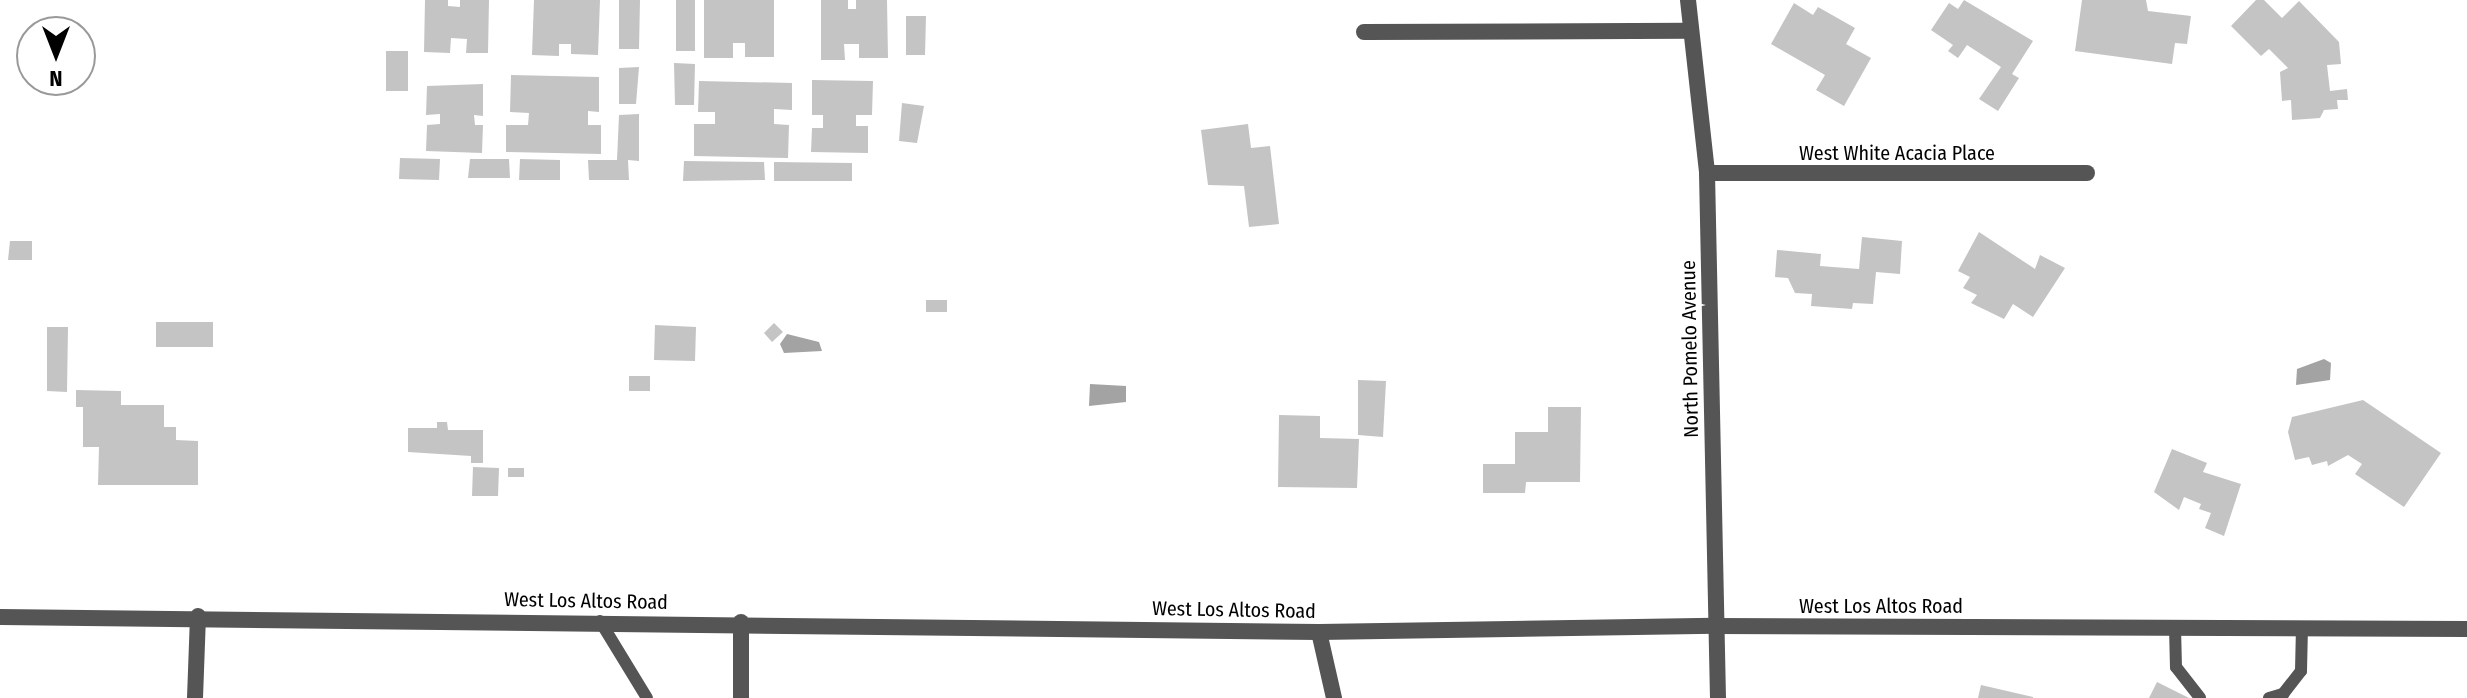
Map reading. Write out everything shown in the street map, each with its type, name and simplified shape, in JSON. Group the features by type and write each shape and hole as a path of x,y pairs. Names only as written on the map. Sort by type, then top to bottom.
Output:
{"street":[{"name":"North Pomelo Avenue","path":"1688,0 1707,173 1718,698"},
{"path":"1364,32 1689,31"},
{"name":"West White Acacia Place","path":"1707,173 2087,173"},
{"path":"195,698 198,616"},
{"name":"West Los Altos Road","path":"0,617 741,622 1319,632 1715,626 2467,629"},
{"path":"741,622 741,698"},
{"path":"1319,632 1334,698"}],"lane":[{"path":"600,621 647,698"},
{"path":"2175,627 2176,667 2200,698"},
{"path":"2269,698 2283,694 2301,671 2302,628"}],"shaded area":[{"path":"787,334 819,342 822,351 784,353 780,344"},
{"path":"2324,359 2331,363 2330,380 2296,385 2297,369"},
{"path":"1090,384 1126,386 1126,402 1089,406"}],"building":[{"path":"425,0 448,0 448,6 460,7 460,0 489,0 488,53 466,53 467,39 451,38 450,53 424,52"},
{"path":"534,0 600,0 598,55 571,54 571,44 559,44 559,56 532,55"},
{"path":"619,0 640,0 639,49 619,49"},
{"path":"676,0 695,0 695,51 676,51"},
{"path":"704,0 774,0 774,57 745,57 745,43 733,43 733,58 704,58"},
{"path":"821,0 848,0 848,9 856,9 856,0 887,0 888,58 859,58 859,44 844,44 845,60 821,60"},
{"path":"1964,0 2033,41 2012,74 2019,78 1998,111 1979,99 2001,67 1967,45 1958,58 1948,51 1953,45 1931,30 1949,3 1958,9"},
{"path":"2082,0 2146,0 2148,11 2191,16 2187,44 2175,43 2172,64 2075,51"},
{"path":"2256,0 2264,0 2282,18 2299,1 2339,42 2341,64 2327,65 2330,91 2347,89 2348,100 2337,100 2338,109 2324,110 2320,118 2292,120 2291,100 2282,101 2280,72 2288,68 2269,49 2261,56 2231,26"},
{"path":"1794,3 1813,15 1818,7 1855,28 1846,44 1871,58 1844,106 1816,90 1825,75 1771,44"},
{"path":"906,16 926,16 925,55 906,55"},
{"path":"386,51 408,51 408,91 386,91"},
{"path":"674,63 695,64 694,105 675,105"},
{"path":"639,67 636,104 619,104 619,68"},
{"path":"511,75 599,77 599,112 588,111 588,125 601,125 601,154 506,152 506,125 528,125 529,113 510,112"},
{"path":"812,80 873,81 872,115 856,115 856,126 868,126 868,153 811,152 812,128 823,128 823,115 812,115"},
{"path":"699,81 792,83 792,110 774,109 774,124 789,125 788,158 694,156 694,124 715,124 715,112 698,112"},
{"path":"483,84 483,116 474,115 475,125 483,125 482,153 426,151 427,125 440,124 440,114 426,115 427,86"},
{"path":"902,103 924,106 917,143 899,141"},
{"path":"639,114 639,161 628,160 629,180 589,180 588,160 617,160 619,115"},
{"path":"1248,124 1251,148 1270,146 1279,224 1249,227 1244,186 1208,185 1201,130"},
{"path":"400,158 440,159 439,180 399,179"},
{"path":"470,159 509,159 510,178 468,178"},
{"path":"520,159 560,160 560,180 519,180"},
{"path":"684,161 764,162 765,180 683,181"},
{"path":"774,162 852,163 852,181 774,181"},
{"path":"1979,232 2035,269 2040,255 2065,268 2033,317 2013,304 2004,319 1971,303 1977,295 1963,288 1970,277 1958,271"},
{"path":"1862,237 1902,241 1900,274 1876,272 1873,304 1853,303 1852,309 1811,306 1812,294 1795,293 1788,278 1775,277 1777,250 1821,254 1820,266 1859,269"},
{"path":"10,241 32,241 32,260 8,260"},
{"path":"926,300 947,300 947,312 926,312"},
{"path":"156,322 213,322 213,347 156,347"},
{"path":"774,323 783,332 772,342 764,333"},
{"path":"655,325 696,327 695,361 654,360"},
{"path":"47,327 68,327 67,392 47,391"},
{"path":"629,376 650,376 650,391 629,391"},
{"path":"1358,380 1386,381 1383,437 1358,435"},
{"path":"76,390 121,391 121,405 164,405 164,427 176,427 176,440 198,441 198,485 98,485 99,447 83,447 83,407 76,407"},
{"path":"2363,400 2441,453 2404,507 2355,474 2362,464 2348,455 2328,466 2327,461 2312,465 2309,457 2295,460 2288,432 2292,417"},
{"path":"1548,407 1581,407 1580,482 1526,482 1525,493 1483,493 1483,464 1515,464 1515,432 1548,432"},
{"path":"1279,415 1320,416 1320,438 1359,439 1357,488 1278,487"},
{"path":"437,422 447,422 448,430 483,430 483,463 471,463 471,456 408,452 408,428 437,428"},
{"path":"2172,449 2207,463 2203,472 2241,484 2224,536 2205,528 2211,513 2199,509 2201,504 2184,497 2179,510 2154,492"},
{"path":"473,467 499,468 498,496 472,496"},
{"path":"508,468 524,468 524,477 508,477"},
{"path":"2157,682 2189,698 2149,698"},
{"path":"1981,685 2033,697 2033,698 1978,698"}]}
